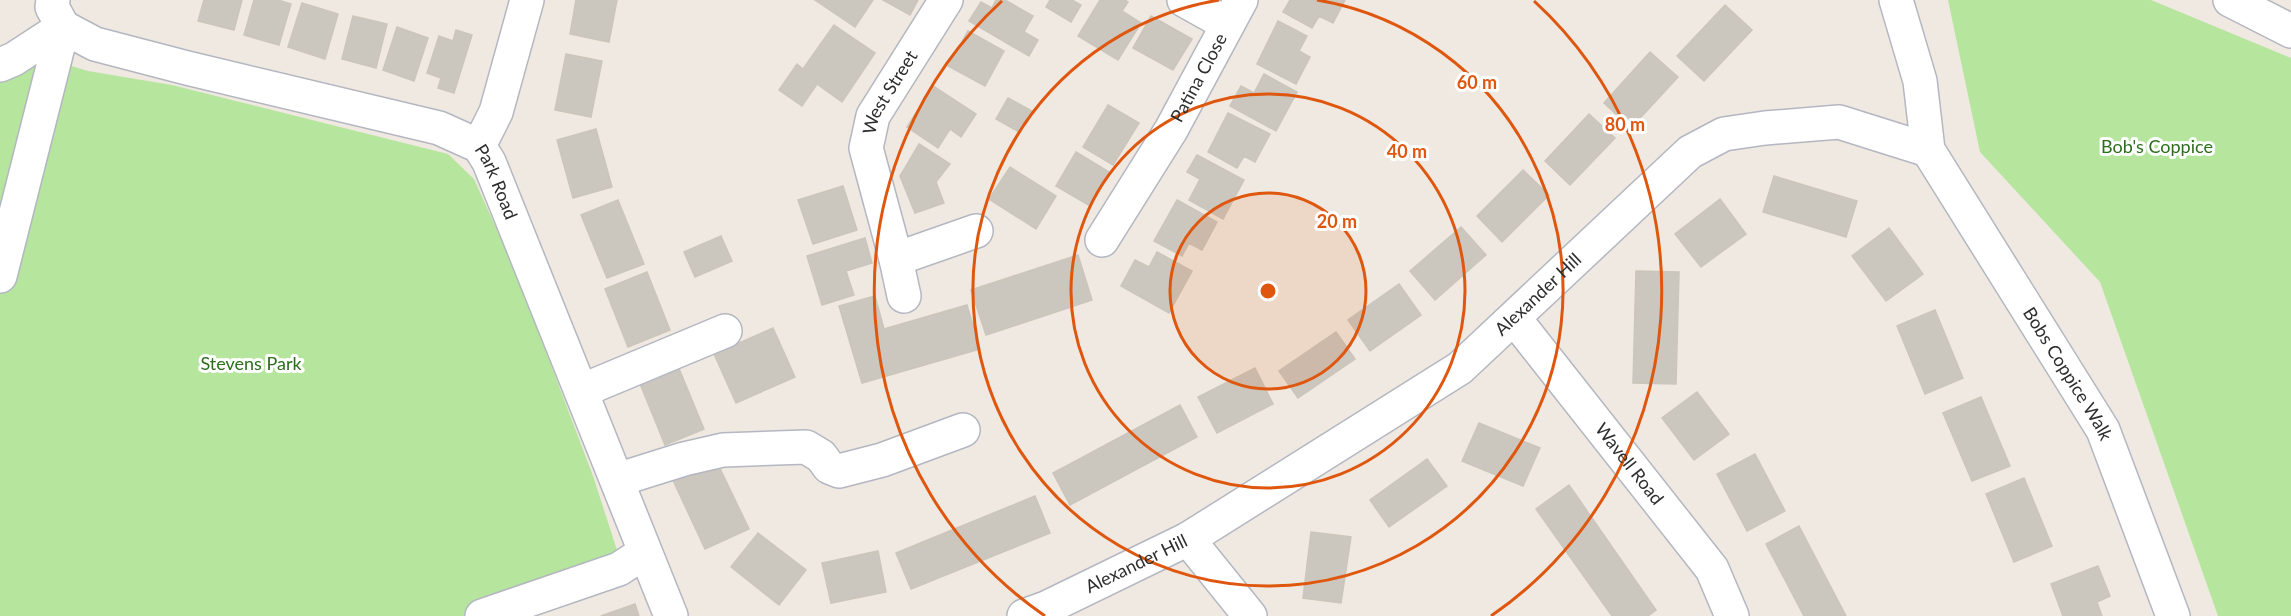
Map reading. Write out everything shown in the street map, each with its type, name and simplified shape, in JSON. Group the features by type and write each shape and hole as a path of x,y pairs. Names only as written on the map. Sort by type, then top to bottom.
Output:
{"street":[{"path":"478,146 496,112 527,0"},
{"name":"West Street","path":"904,297 866,148 873,116 945,0"},
{"name":"Patina Close","path":"1102,240 1171,130 1234,12 1184,0"},
{"path":"1896,0 1920,81 1928,150"},
{"path":"2230,0 2291,31"},
{"path":"0,65 14,59 58,13"},
{"path":"0,276 58,13"},
{"name":"Park Road","path":"58,13 95,44 440,128 478,146 489,162 671,616"},
{"name":"Alexander Hill","path":"1024,616 1046,608 1188,539 1460,368 1690,152 1724,134 1839,122 1928,150"},
{"name":"Bobs Coppice Walk","path":"1928,150 2103,430 2173,616"},
{"path":"896,259 976,231"},
{"name":"Wavell Road","path":"1514,318 1712,569 1732,616"},
{"path":"581,391 725,331"},
{"path":"616,480 684,459 723,450 806,447 821,456 829,467 839,471 882,460 963,430"},
{"path":"1188,539 1250,616"},
{"path":"482,616 620,569 645,552"}],"green space":[{"name":"Bob's Coppice","path":"1948,0 2151,0 2291,58 2291,616 2218,616 2100,282 1980,152"},
{"name":"Stevens Park","path":"34,64 68,65 88,71 172,85 448,154 474,179 515,270 593,476 626,578 514,616 0,616 0,78"}],"building":[{"path":"204,0 242,0 234,30 198,21"},
{"path":"254,0 278,0 291,4 279,45 244,35"},
{"path":"576,0 617,0 609,42 570,34"},
{"path":"815,0 873,0 855,27"},
{"path":"883,0 918,0 910,15"},
{"path":"996,0 1005,0 1033,16 1024,32 1038,40 1029,56 969,21 981,2 992,8"},
{"path":"1050,0 1072,0 1081,5 1071,22 1046,7"},
{"path":"1100,0 1125,0 1128,2 1122,11 1141,23 1118,60 1078,36"},
{"path":"1290,0 1345,0 1333,23 1319,16 1312,28 1283,12"},
{"path":"302,3 338,14 325,59 288,47"},
{"path":"1725,5 1752,30 1704,81 1677,56"},
{"path":"353,16 387,24 376,68 342,59"},
{"path":"1151,16 1192,39 1173,70 1133,48"},
{"path":"1278,21 1307,36 1299,51 1310,57 1296,84 1257,64"},
{"path":"834,25 875,53 842,102 817,84 802,106 779,90 797,64 803,69"},
{"path":"397,27 428,38 414,81 383,70"},
{"path":"456,30 472,35 454,93 438,88 441,78 427,73 439,36 453,41"},
{"path":"968,31 1004,51 985,86 948,66"},
{"path":"1650,52 1678,77 1631,128 1604,103"},
{"path":"566,54 602,61 591,117 555,110"},
{"path":"1264,74 1297,92 1276,131 1230,106 1241,86 1254,93"},
{"path":"933,86 976,114 961,137 950,129 938,148 907,127"},
{"path":"1008,98 1032,111 1019,132 996,119"},
{"path":"1108,105 1139,123 1113,165 1083,147"},
{"path":"1228,113 1270,134 1255,162 1244,156 1237,168 1208,152"},
{"path":"1589,114 1615,138 1570,185 1545,161"},
{"path":"596,129 612,187 573,198 557,140"},
{"path":"919,144 950,164 936,182 944,203 915,213 900,176"},
{"path":"1076,152 1109,172 1090,206 1056,186"},
{"path":"1197,155 1244,180 1223,219 1189,200 1200,179 1187,172"},
{"path":"1010,167 1056,196 1036,229 989,199"},
{"path":"1523,170 1549,195 1502,242 1477,216"},
{"path":"1774,176 1857,201 1846,237 1763,212"},
{"path":"843,186 857,230 813,244 798,200"},
{"path":"1720,199 1746,234 1701,267 1675,234"},
{"path":"618,200 644,264 607,278 581,215"},
{"path":"1177,200 1217,222 1202,250 1189,243 1182,256 1154,241"},
{"path":"1461,227 1486,255 1435,300 1410,271"},
{"path":"1889,228 1923,274 1886,301 1852,256"},
{"path":"721,236 732,261 695,277 684,252"},
{"path":"865,238 872,263 846,271 854,295 822,305 807,256"},
{"path":"1157,252 1192,271 1169,313 1121,286 1135,260 1149,267"},
{"path":"1078,255 1092,300 986,335 971,290"},
{"path":"1636,271 1679,272 1676,384 1633,383"},
{"path":"647,272 670,330 628,347 605,289"},
{"path":"1399,284 1421,315 1370,351 1348,320"},
{"path":"875,296 884,329 967,305 980,349 862,383 839,306"},
{"path":"1935,310 1963,378 1925,394 1897,326"},
{"path":"773,328 795,377 736,403 714,354"},
{"path":"1336,332 1355,359 1298,398 1279,371"},
{"path":"673,354 704,429 665,445 634,369"},
{"path":"1255,368 1273,404 1217,433 1198,397"},
{"path":"1697,392 1729,434 1694,460 1662,418"},
{"path":"1981,397 2010,466 1972,481 1943,413"},
{"path":"1180,405 1197,437 1070,505 1053,473"},
{"path":"1479,423 1540,448 1523,486 1462,461"},
{"path":"1755,454 1785,511 1747,531 1717,474"},
{"path":"715,458 749,529 705,549 672,478"},
{"path":"1427,459 1447,486 1389,527 1370,500"},
{"path":"2024,478 2052,546 2014,562 1986,494"},
{"path":"1569,485 1656,610 1648,616 1612,616 1536,509"},
{"path":"1035,496 1050,533 911,589 896,553"},
{"path":"1799,526 1846,616 1804,616 1766,544"},
{"path":"1311,532 1351,537 1341,603 1303,598"},
{"path":"758,533 806,570 779,605 731,567"},
{"path":"878,551 886,592 831,603 822,563"},
{"path":"2098,566 2110,596 2097,602 2102,616 2063,616 2051,584"},
{"path":"635,604 639,616 601,616"}]}
